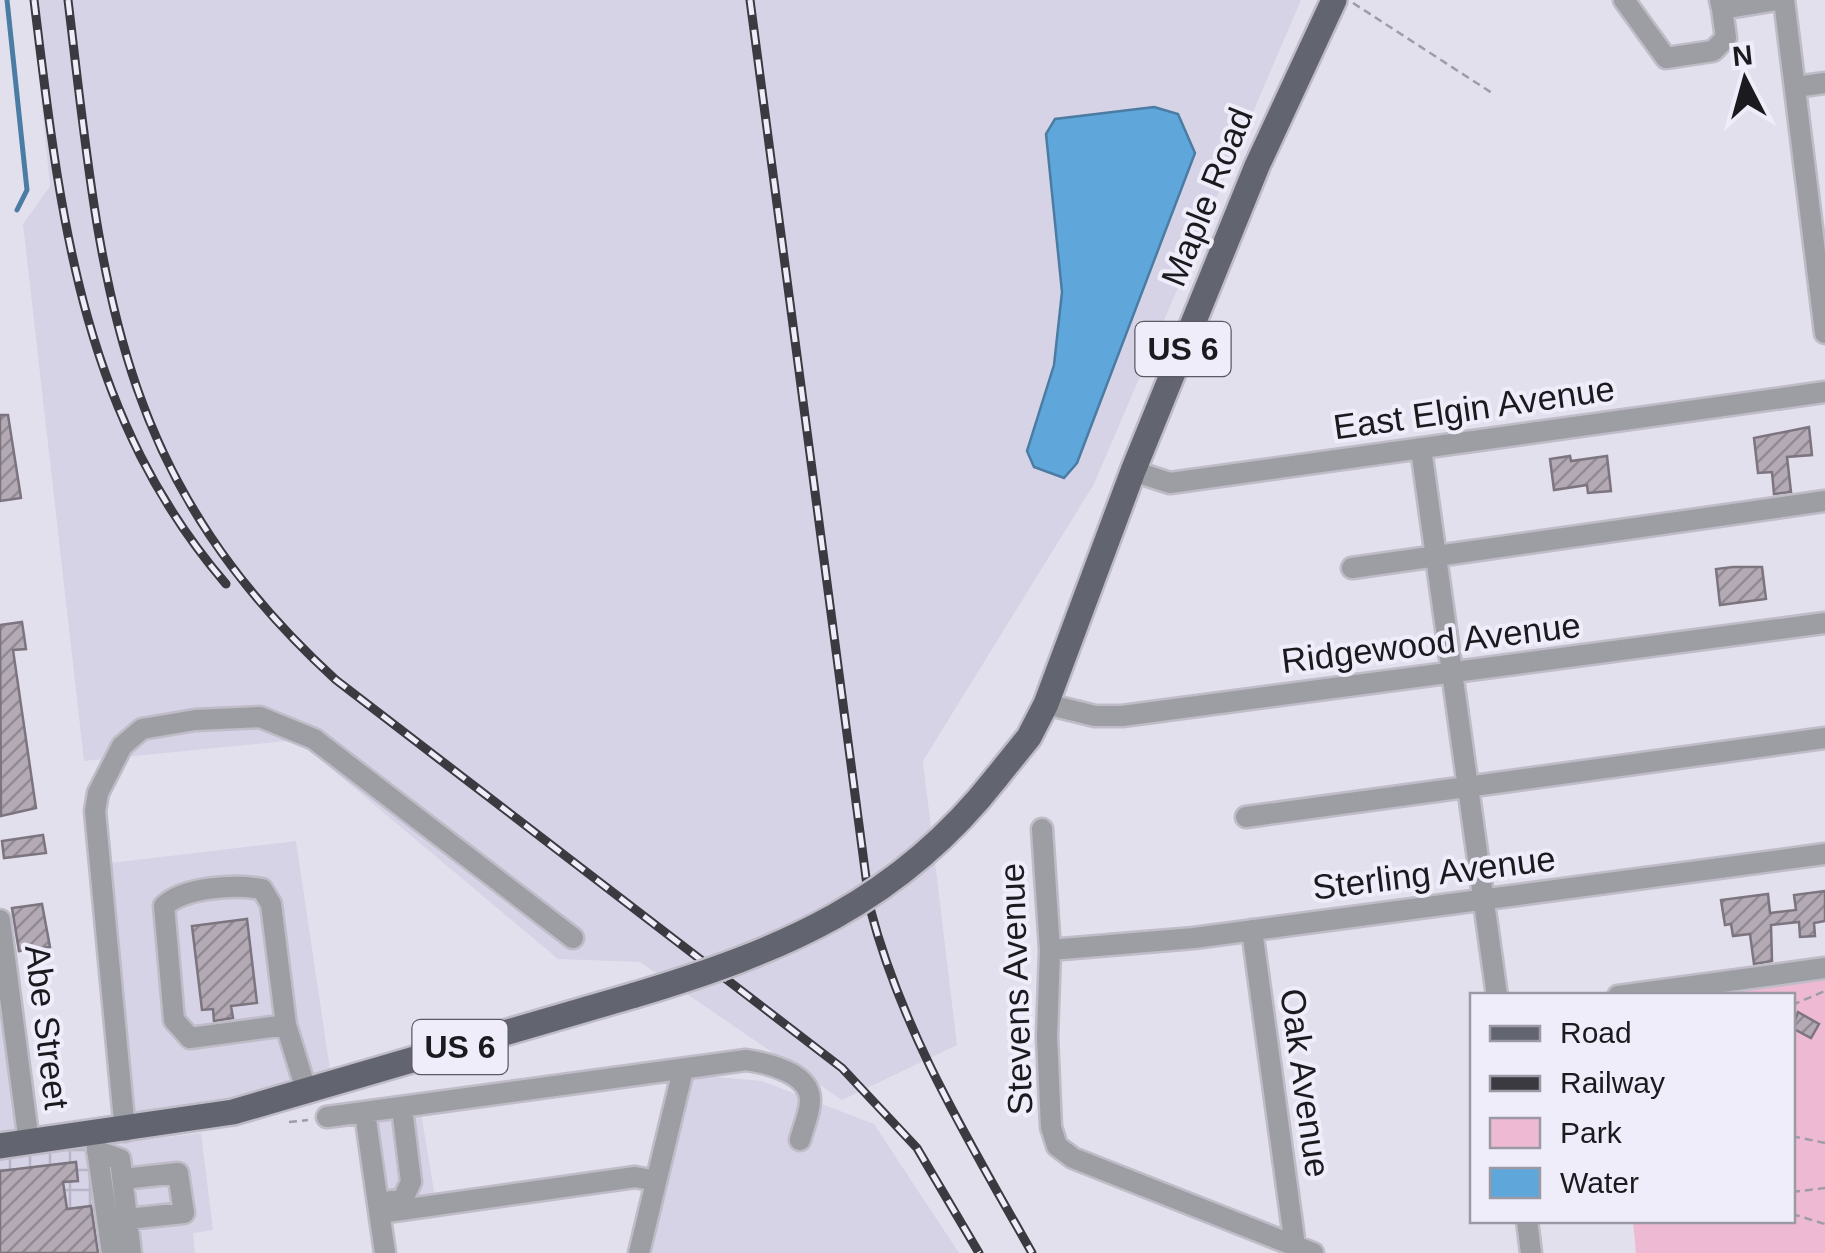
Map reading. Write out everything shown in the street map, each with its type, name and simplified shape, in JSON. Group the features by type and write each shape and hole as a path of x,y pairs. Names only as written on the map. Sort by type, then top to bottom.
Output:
{"main road":[{"name":"Maple Road","path":"1046,704 1133,472 1256,166 1334,0"},
{"name":"US 6","path":"0,1146 96,1143 125,1130 294,1104 722,969 838,917 936,847 1029,737 1046,704"}],"street":[{"path":"1624,0 1666,58 1714,51 1726,38 1721,5 1781,0 1820,250 1825,334"},
{"path":"1796,87 1825,83"},
{"name":"East Elgin Avenue","path":"1133,472 1170,483 1825,392"},
{"path":"1420,449 1497,993"},
{"path":"1352,568 1825,501"},
{"name":"Ridgewood Avenue","path":"1046,704 1095,716 1122,716 1825,623"},
{"path":"125,1130 95,811 98,794 122,746 142,729 195,720 260,717 314,739 573,938"},
{"path":"1246,817 1824,745"},
{"name":"Stevens Avenue","path":"1042,829 1050,950 1047,1038 1052,1127 1058,1146 1073,1158 1304,1249"},
{"name":"Sterling Avenue","path":"1050,950 1252,930 1825,854"},
{"path":"286,1026 190,1038 174,1020 162,926 164,906 175,895 248,886 262,889 272,904 286,1026 294,1104"},
{"name":"Abe Street","path":"0,920 29,1143"},
{"name":"Oak Avenue","path":"1252,930 1304,1249"},
{"path":"1640,993 1825,968"},
{"path":"327,1118 746,1060 775,1064 806,1087 811,1099 800,1140"},
{"path":"639,1253 683,1070"},
{"path":"379,1208 403,1200 411,1182 402,1108"},
{"path":"365,1113 384,1253"},
{"path":"96,1143 120,1159 131,1253"},
{"path":"96,1143 112,1253"},
{"path":"124,1179 178,1173 184,1213 128,1218"},
{"path":"379,1208 635,1177 656,1181"},
{"path":"1527,1223 1532,1253"}],"path":[{"path":"1348,0 1492,93"},
{"path":"1795,1004 1825,991"},
{"path":"294,1104 327,1118"},
{"path":"1795,1137 1825,1143"},
{"path":"1795,1192 1825,1188"},
{"path":"1795,1215 1825,1224"}],"shaded area":[{"path":"31,0 1301,0 1094,484 923,761 957,1045 842,1100 640,962 558,959 297,740 84,761 23,224 50,186"},
{"path":"296,841 332,1083 126,1129 101,864"},
{"path":"9,1001 27,1141 0,1144 0,1002"},
{"path":"687,1074 762,1081 874,1124 959,1253 642,1253"},
{"path":"420,1107 436,1203 381,1211 367,1114"},
{"path":"201,1133 213,1230 193,1233 195,1253 126,1253 112,1144"},
{"path":"111,1136 126,1253 0,1253 0,1148"}],"green space":[{"path":"1825,961 1825,1253 1636,1253 1633,1223 1795,1223 1795,993 1606,992"}],"water":[{"path":"1154,107 1178,114 1195,153 1077,463 1064,478 1034,467 1027,451 1054,365 1062,292 1046,134 1055,119"}],"building":[{"path":"0,415 8,415 21,498 0,501"},
{"path":"1809,427 1812,455 1787,457 1791,492 1774,494 1772,472 1758,473 1754,438"},
{"path":"1570,456 1571,461 1607,456 1611,491 1588,493 1587,485 1554,490 1550,459"},
{"path":"1762,567 1766,599 1720,605 1716,569"},
{"path":"22,622 26,649 13,650 36,808 1,816 0,625"},
{"path":"43,835 46,853 4,858 2,841"},
{"path":"1825,891 1825,921 1814,923 1815,936 1800,937 1799,922 1771,925 1772,961 1754,964 1750,934 1733,936 1731,924 1725,925 1721,900 1768,894 1770,913 1796,910 1794,895"},
{"path":"42,904 50,947 19,951 12,908"},
{"path":"247,919 257,1003 231,1006 233,1018 214,1021 213,1009 202,1010 192,926"},
{"path":"1798,1012 1819,1024 1811,1038 1795,1030"},
{"path":"76,1162 78,1181 63,1182 67,1209 91,1206 98,1253 0,1253 0,1171"}],"waterway":[{"path":"7,0 27,190 17,210"}],"railway":[{"path":"34,0 68,234 85,308 108,381 138,451 177,519 226,584"},
{"path":"68,0 93,197 109,285 131,369 162,449 204,527 262,604 336,680 842,1068 917,1148 979,1253"},
{"path":"750,0 870,908 919,1043 1032,1253"}]}
